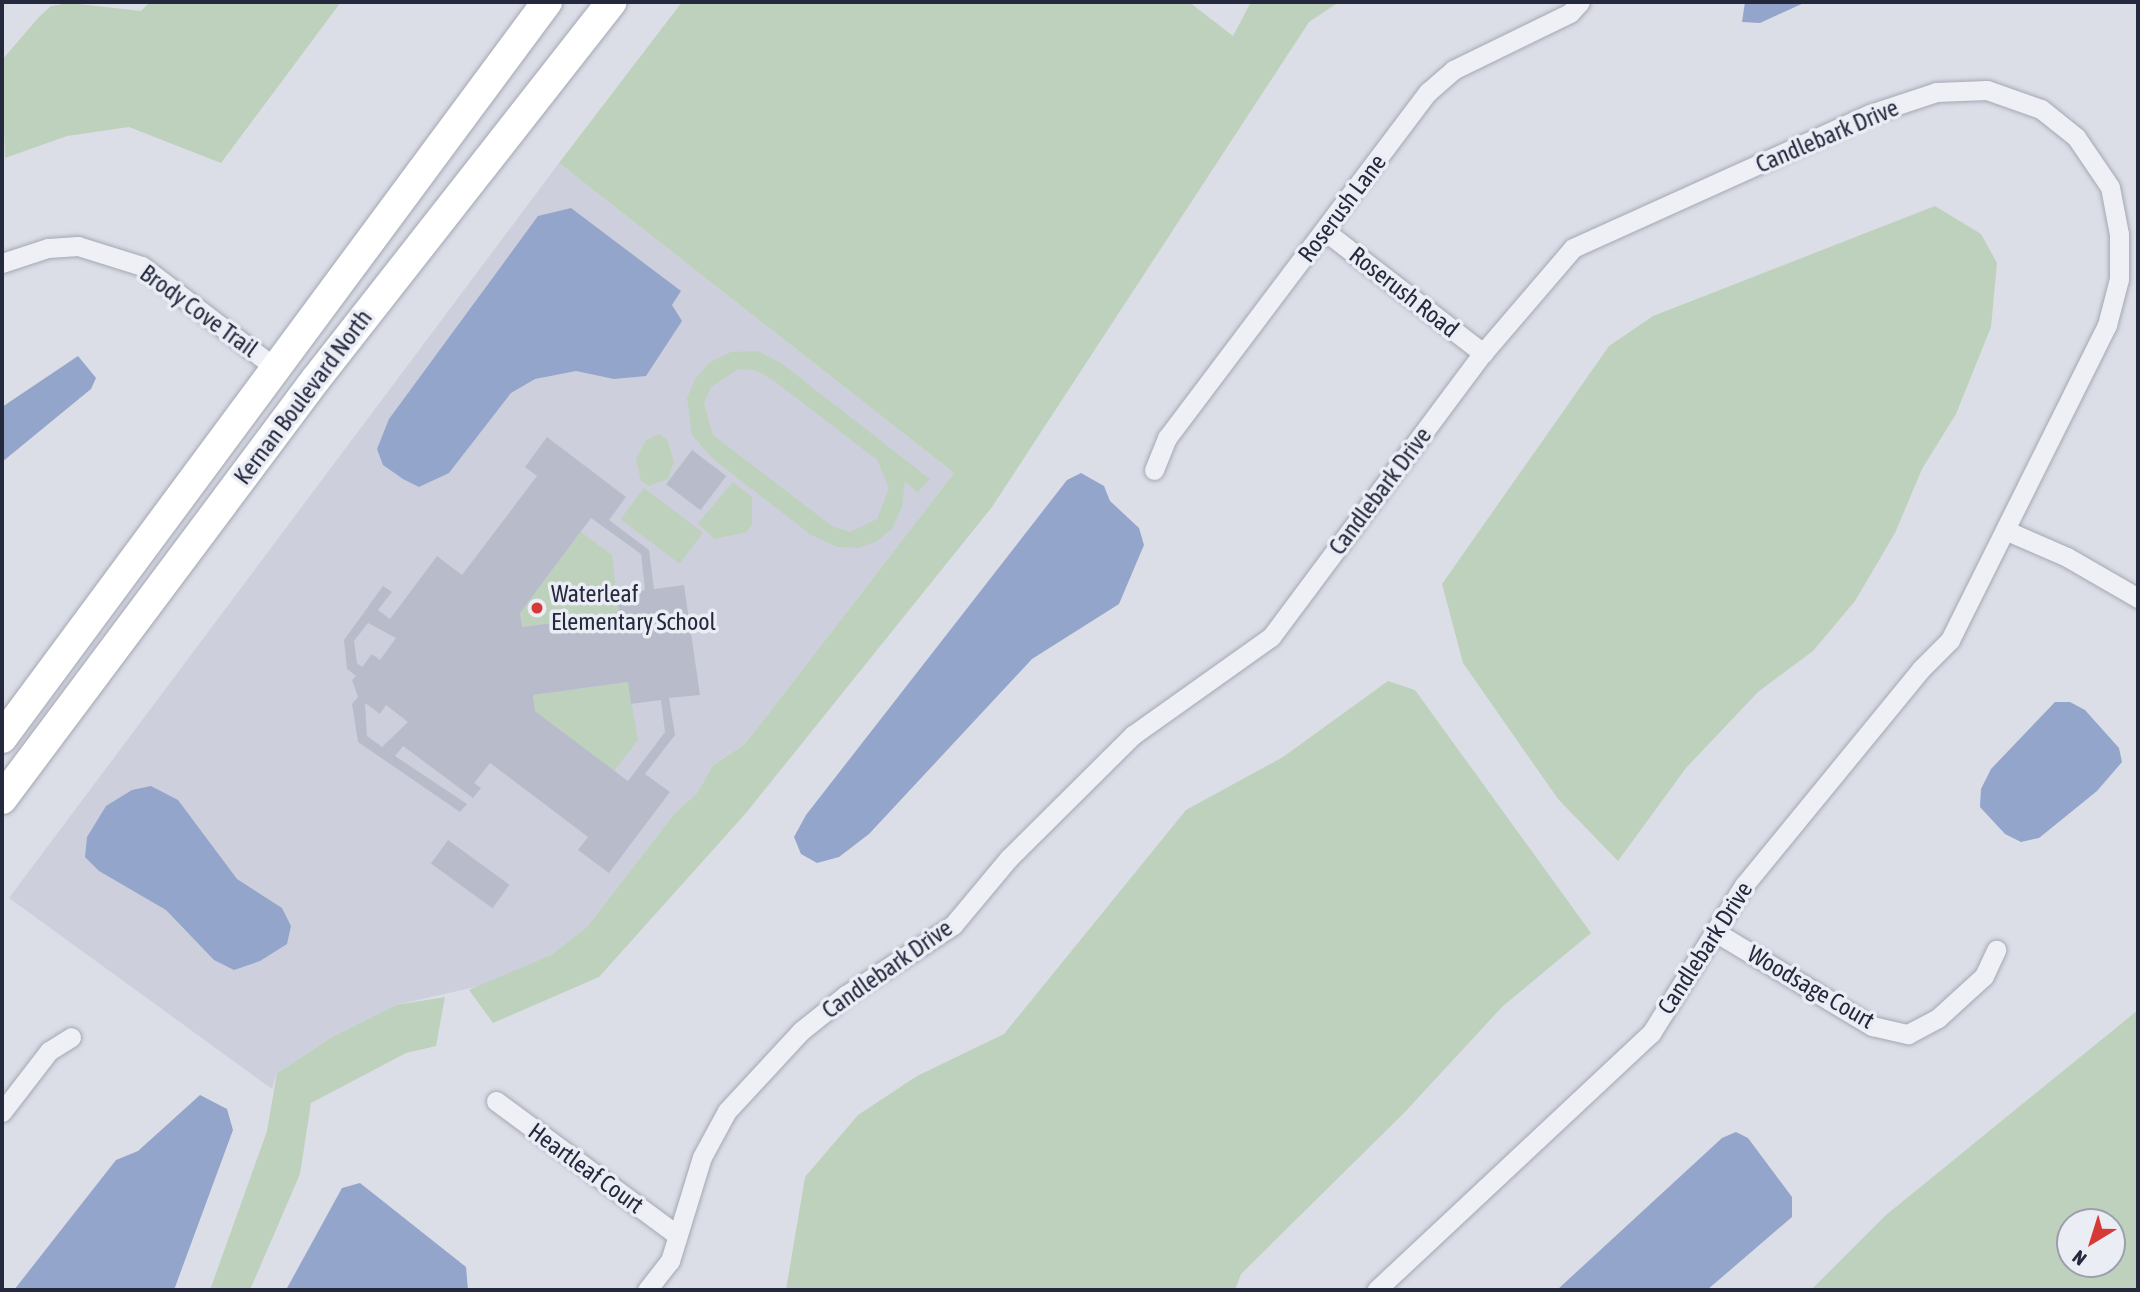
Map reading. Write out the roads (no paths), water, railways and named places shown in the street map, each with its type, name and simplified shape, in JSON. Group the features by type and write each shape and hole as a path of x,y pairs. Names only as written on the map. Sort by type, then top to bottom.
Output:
{"main road":[{"name":"Kernan Boulevard North","path":"2,738 274,366 547,2"},
{"name":"Kernan Boulevard North","path":"2,799 316,379 608,3"}],"street":[{"name":"Roserush Lane","path":"1154,470 1167,438 1428,92 1453,70 1570,13 1580,2"},
{"name":"Candlebark Drive","path":"646,1290 670,1261 676,1234 702,1157 727,1111 801,1031 828,1009 953,925 1009,858 1133,735 1271,637 1483,353 1573,248 1870,114 1936,92 1987,90 2041,109 2076,137 2110,187 2119,233 2119,279 2107,325 1950,640 1784,834 1744,885 1717,933 1651,1033 1376,1290"},
{"name":"Roserush Road","path":"1325,231 1483,353"},
{"name":"Brody Cove Trail","path":"2,263 48,248 78,246 142,266 274,366"},
{"path":"2005,530 2067,557 2138,598"},
{"name":"Woodsage Court","path":"1717,933 1872,1026 1908,1034 1938,1018 1984,976 1996,950"},
{"path":"2,1112 49,1051 71,1037"},
{"name":"Heartleaf Court","path":"496,1101 676,1234"}],"water":[{"path":"1745,2 1806,2 1760,23 1742,22"},
{"path":"571,208 681,291 672,305 682,321 646,376 614,379 576,371 535,379 511,393 449,473 419,487 403,479 383,465 377,449 389,419 538,216"},
{"path":"78,356 96,378 91,389 2,462 2,407"},
{"path":"1081,473 1104,486 1110,501 1139,528 1144,545 1119,604 1032,659 869,834 839,857 817,863 801,854 794,837 806,815 1067,480"},
{"path":"2055,702 2070,702 2085,710 2119,748 2122,762 2097,791 2039,838 2021,842 2005,834 1980,807 1981,789 1991,769"},
{"path":"151,786 178,800 237,879 282,908 291,926 287,944 260,961 234,970 214,960 166,910 99,871 85,857 87,837 106,806 132,790"},
{"path":"200,1095 227,1109 233,1130 174,1290 14,1290 116,1160 138,1151"},
{"path":"1736,1132 1748,1138 1792,1197 1792,1217 1707,1290 1557,1290 1722,1138"},
{"path":"360,1183 466,1267 468,1290 286,1290 342,1188"}],"place":[{"name":"Waterleaf Elementary School","path":"537,608"}]}
